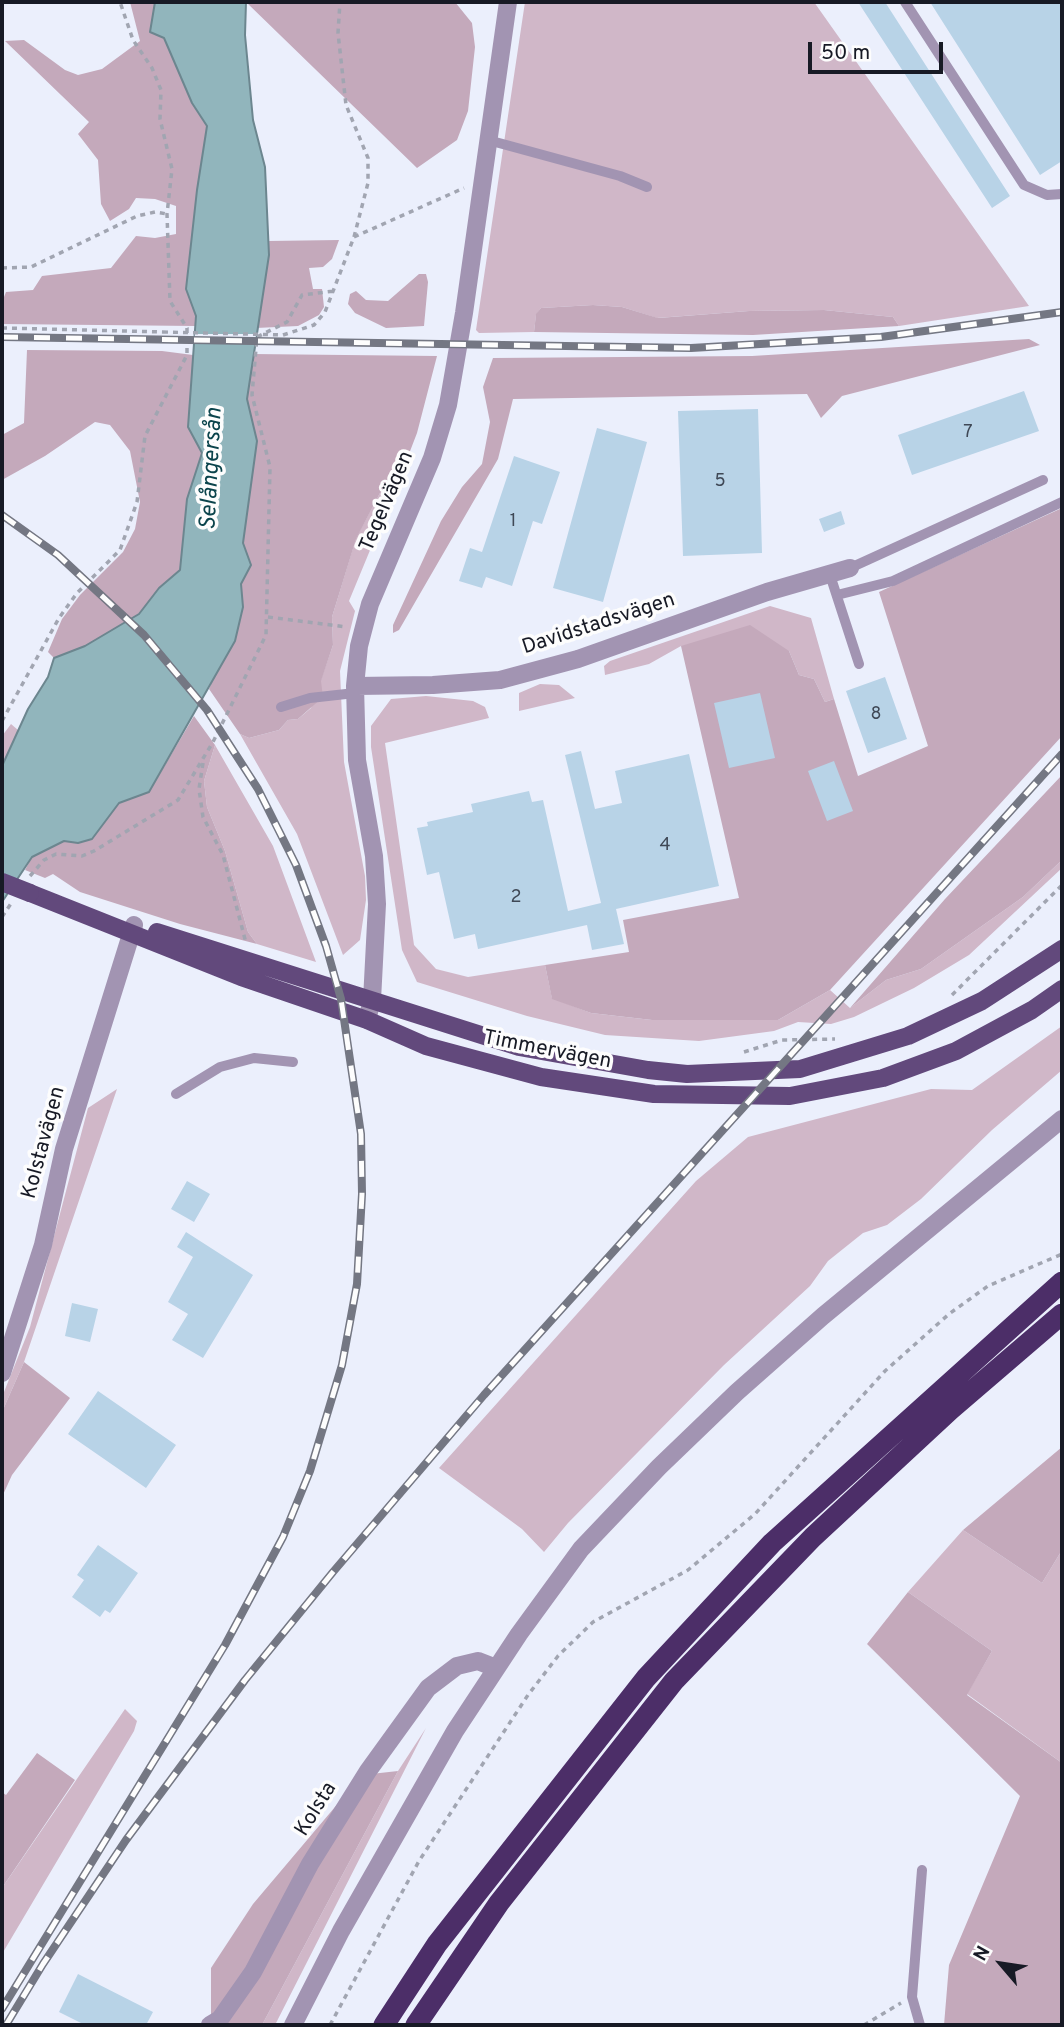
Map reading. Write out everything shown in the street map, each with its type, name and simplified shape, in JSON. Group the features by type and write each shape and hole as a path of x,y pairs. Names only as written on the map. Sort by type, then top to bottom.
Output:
{"highway":[{"path":"384,2025 437,1944 646,1678 772,1543 1061,1284"},
{"path":"415,2025 499,1903 674,1681 813,1536 950,1410 1062,1314"}],"main road":[{"name":"Timmervägen","path":"2,882 133,929 247,959 519,1047 585,1060 687,1074 800,1069 908,1036 982,1001 1062,949"},
{"name":"Timmervägen","path":"133,929 241,977 367,1020 426,1046 541,1076 654,1094 790,1096 883,1078 956,1051 1032,1010 1062,989"}],"street":[{"name":"Tegelvägen","path":"367,1020 372,1000 376,942 374,856 357,760 355,628 370,604 432,458 448,405 508,2"},
{"name":"Davidstadsvägen","path":"355,689 500,680 578,659 767,592 850,568"},
{"name":"Kolstavägen","path":"2,1373 43,1245 64,1149 133,929"},
{"path":"293,2025 395,1833 496,1668 581,1549 659,1467 823,1316 1062,1119"},
{"name":"Kolsta","path":"210,2025 220,2019 253,1972 317,1852 368,1771 428,1688 457,1666 478,1661 496,1668"}],"lane":[{"path":"905,2 1024,185 1047,195 1062,194"},
{"path":"488,139 620,176 647,187"},
{"path":"850,568 1043,480"},
{"path":"836,595 893,581 1062,502"},
{"path":"830,575 859,664"},
{"path":"281,707 355,689"},
{"path":"176,1094 220,1067 254,1058 293,1062"},
{"path":"920,2025 912,1997 922,1870"}],"path":[{"path":"2,721 59,618 77,593 120,550 137,502 145,436 187,355 187,328 170,300 167,214 172,169 160,119 161,90 152,68 133,40 120,2"},
{"path":"2,328 283,335 314,325 325,313 334,291 354,237 368,183 368,158 346,104 338,33 340,2"},
{"path":"462,202 466,177"},
{"path":"354,237 464,188"},
{"path":"2,268 31,267 137,216 155,212 167,214"},
{"path":"2,917 44,860 56,854 82,856 94,851 178,800 204,758 266,635 270,467 252,395 257,337 287,322 302,295 334,291"},
{"path":"268,617 355,628 350,615"},
{"path":"204,758 199,789 202,817 223,855 246,932 247,959"},
{"path":"945,1001 1062,885"},
{"path":"733,1056 782,1040"},
{"path":"330,2025 419,1861 528,1695 558,1656 593,1622 688,1570 755,1514 885,1371 949,1314 988,1286 1062,1254"},
{"path":"864,2025 868,2020 912,1997"}],"shaded area":[{"path":"130,2 155,2 150,32 164,38 192,103 207,126 186,289 196,316 195,326 2,324 2,302 6,292 33,290 42,276 111,268 136,236 155,238 176,234 176,206 155,199 136,198 129,209 110,221 101,204 98,160 78,134 89,122 5,41 24,40 65,70 78,75 102,69 140,41"},
{"path":"246,2 455,2 472,23 475,47 468,111 457,140 417,168"},
{"path":"525,2 814,2 1029,306 899,326 893,317 824,310 749,311 657,318 622,307 593,305 541,308 536,315 534,332 479,333 476,330"},
{"path":"339,240 332,259 323,267 309,268 313,289 322,289 324,307 319,315 298,326 256,328 269,241"},
{"path":"419,274 426,274 428,282 424,326 386,328 355,313 348,304 350,294 356,291 366,300 388,301"},
{"path":"593,305 622,307 658,318 749,311 824,310 893,317 899,326 753,335 534,332 536,314 541,308"},
{"path":"1029,339 1040,345 842,396 821,418 807,394 513,399 498,459 399,630 393,633 393,625 441,521 462,487 482,464 490,422 483,387 493,358 752,356"},
{"path":"27,350 162,351 193,355 188,427 202,453 187,499 180,570 159,588 139,614 85,646 54,658 48,652 62,619 80,595 123,552 135,529 140,502 130,451 110,425 95,422 45,456 2,480 2,435 24,423"},
{"path":"253,354 437,356 417,433 397,485 380,493 356,539 332,617 333,645 321,681 323,697 298,719 288,720 279,730 249,738 240,734 209,689 243,607 241,584 251,565 243,543 257,441 247,399"},
{"path":"394,484 397,485 349,601 355,611 340,671 344,762 365,876 366,900 360,940 343,955 297,834 240,734 249,738 279,730 288,720 298,719 311,708 333,645 332,617 356,538 380,493"},
{"path":"1062,508 1062,736 830,990 778,1020 652,1020 591,1013 552,999 545,965 629,952 623,920 739,898 681,646 750,625 789,651 799,675 814,679 825,702 834,699 858,776 928,746 879,592"},
{"path":"770,606 811,618 834,699 825,702 814,679 799,675 789,651 681,646 649,664 605,675 604,666 610,661"},
{"path":"540,684 559,685 575,698 519,711 519,693"},
{"path":"426,696 473,701 485,707 489,718 385,743 414,945 436,969 468,977 545,965 552,998 591,1013 652,1020 778,1020 830,990 850,1008 886,980 921,969 1023,897 1062,860 1062,868 969,955 914,988 854,1017 831,1024 798,1022 774,1031 699,1041 605,1035 527,1016 417,982 402,950 371,747 371,726 391,699"},
{"path":"194,716 215,745 204,781 207,807 225,851 248,932 257,944 180,924 80,892 53,874 45,878 25,870 32,857 64,841 78,843 92,839 119,803 149,792"},
{"path":"11,724 18,730 2,766 2,736"},
{"path":"215,745 273,846 316,962 257,944 248,932 225,851 207,807 204,781"},
{"path":"1062,775 1062,860 1023,897 921,969 886,980 850,1008 945,899"},
{"path":"1062,1026 1062,1070 992,1130 921,1199 887,1225 863,1233 828,1261 810,1286 724,1365 568,1523 544,1552 522,1529 439,1468 696,1181 748,1137 931,1089 972,1090"},
{"path":"117,1089 24,1362 2,1412 2,1397 30,1327 88,1108"},
{"path":"24,1362 70,1398 12,1475 2,1497 2,1412"},
{"path":"1062,1447 1062,1550 1042,1583 963,1530"},
{"path":"963,1530 1042,1583 1062,1550 1062,1763 967,1694 992,1651 908,1592"},
{"path":"908,1592 992,1651 967,1695 1062,1763 1062,2025 944,2025 949,1965 1020,1796 867,1644"},
{"path":"125,1709 137,1721 134,1731 2,1954 2,1888"},
{"path":"426,1728 275,2025 262,2025 398,1771"},
{"path":"37,1753 75,1780 2,1888 2,1792 6,1795"},
{"path":"398,1771 262,2025 211,2025 211,1968 253,1904 362,1775"}],"water":[{"name":"Selångersån","path":"155,2 246,2 245,35 253,120 265,167 269,255 247,399 257,441 243,543 251,565 241,584 243,607 235,641 149,792 119,803 92,839 78,843 64,841 32,857 2,902 2,766 28,709 48,677 54,658 85,646 139,614 159,588 180,570 187,499 202,453 188,427 196,316 186,289 207,126 192,103 164,38 150,32"}],"pier":[{"path":"195,334 256,334 255,343 194,342"}],"building":[{"path":"858,2 885,2 1010,196 992,208"},
{"path":"930,2 1062,2 1062,161 1040,175"},
{"path":"1024,391 1039,431 912,475 898,435"},
{"path":"758,409 762,553 683,556 678,411"},
{"path":"597,428 647,442 603,602 553,588"},
{"path":"514,456 560,472 542,524 533,521 512,586 486,577 482,588 459,581 470,548 482,552"},
{"path":"841,511 845,524 824,532 819,519"},
{"path":"885,677 907,739 868,753 846,691"},
{"path":"760,693 775,758 729,768 714,703"},
{"path":"581,751 595,809 622,803 615,771 689,754 719,886 616,909 624,944 592,950 587,925 478,949 475,934 454,939 439,872 427,875 417,828 428,826 427,822 473,812 471,804 529,791 532,802 543,800 568,911 601,903 565,755"},
{"path":"834,761 853,811 827,821 808,771"},
{"path":"187,1181 210,1194 194,1222 171,1209"},
{"path":"186,1232 253,1275 203,1358 172,1340 188,1314 168,1302 193,1257 177,1247"},
{"path":"72,1303 98,1309 90,1342 65,1336"},
{"path":"98,1391 176,1445 146,1488 68,1434"},
{"path":"98,1545 138,1573 110,1613 105,1610 100,1617 72,1597 84,1580 77,1575"},
{"path":"78,1974 153,2012 146,2025 85,2025 59,2012"}],"railway":[{"path":"2,337 691,348 881,337 1062,312"},
{"path":"2,515 58,555 144,635 207,710 258,789 296,865 326,946 341,999 361,1134 362,1194 357,1284 342,1365 310,1471 283,1537 225,1645 2,2009"},
{"path":"6,2025 43,1964 126,1840 245,1680 333,1572 484,1395 1062,754"}]}
